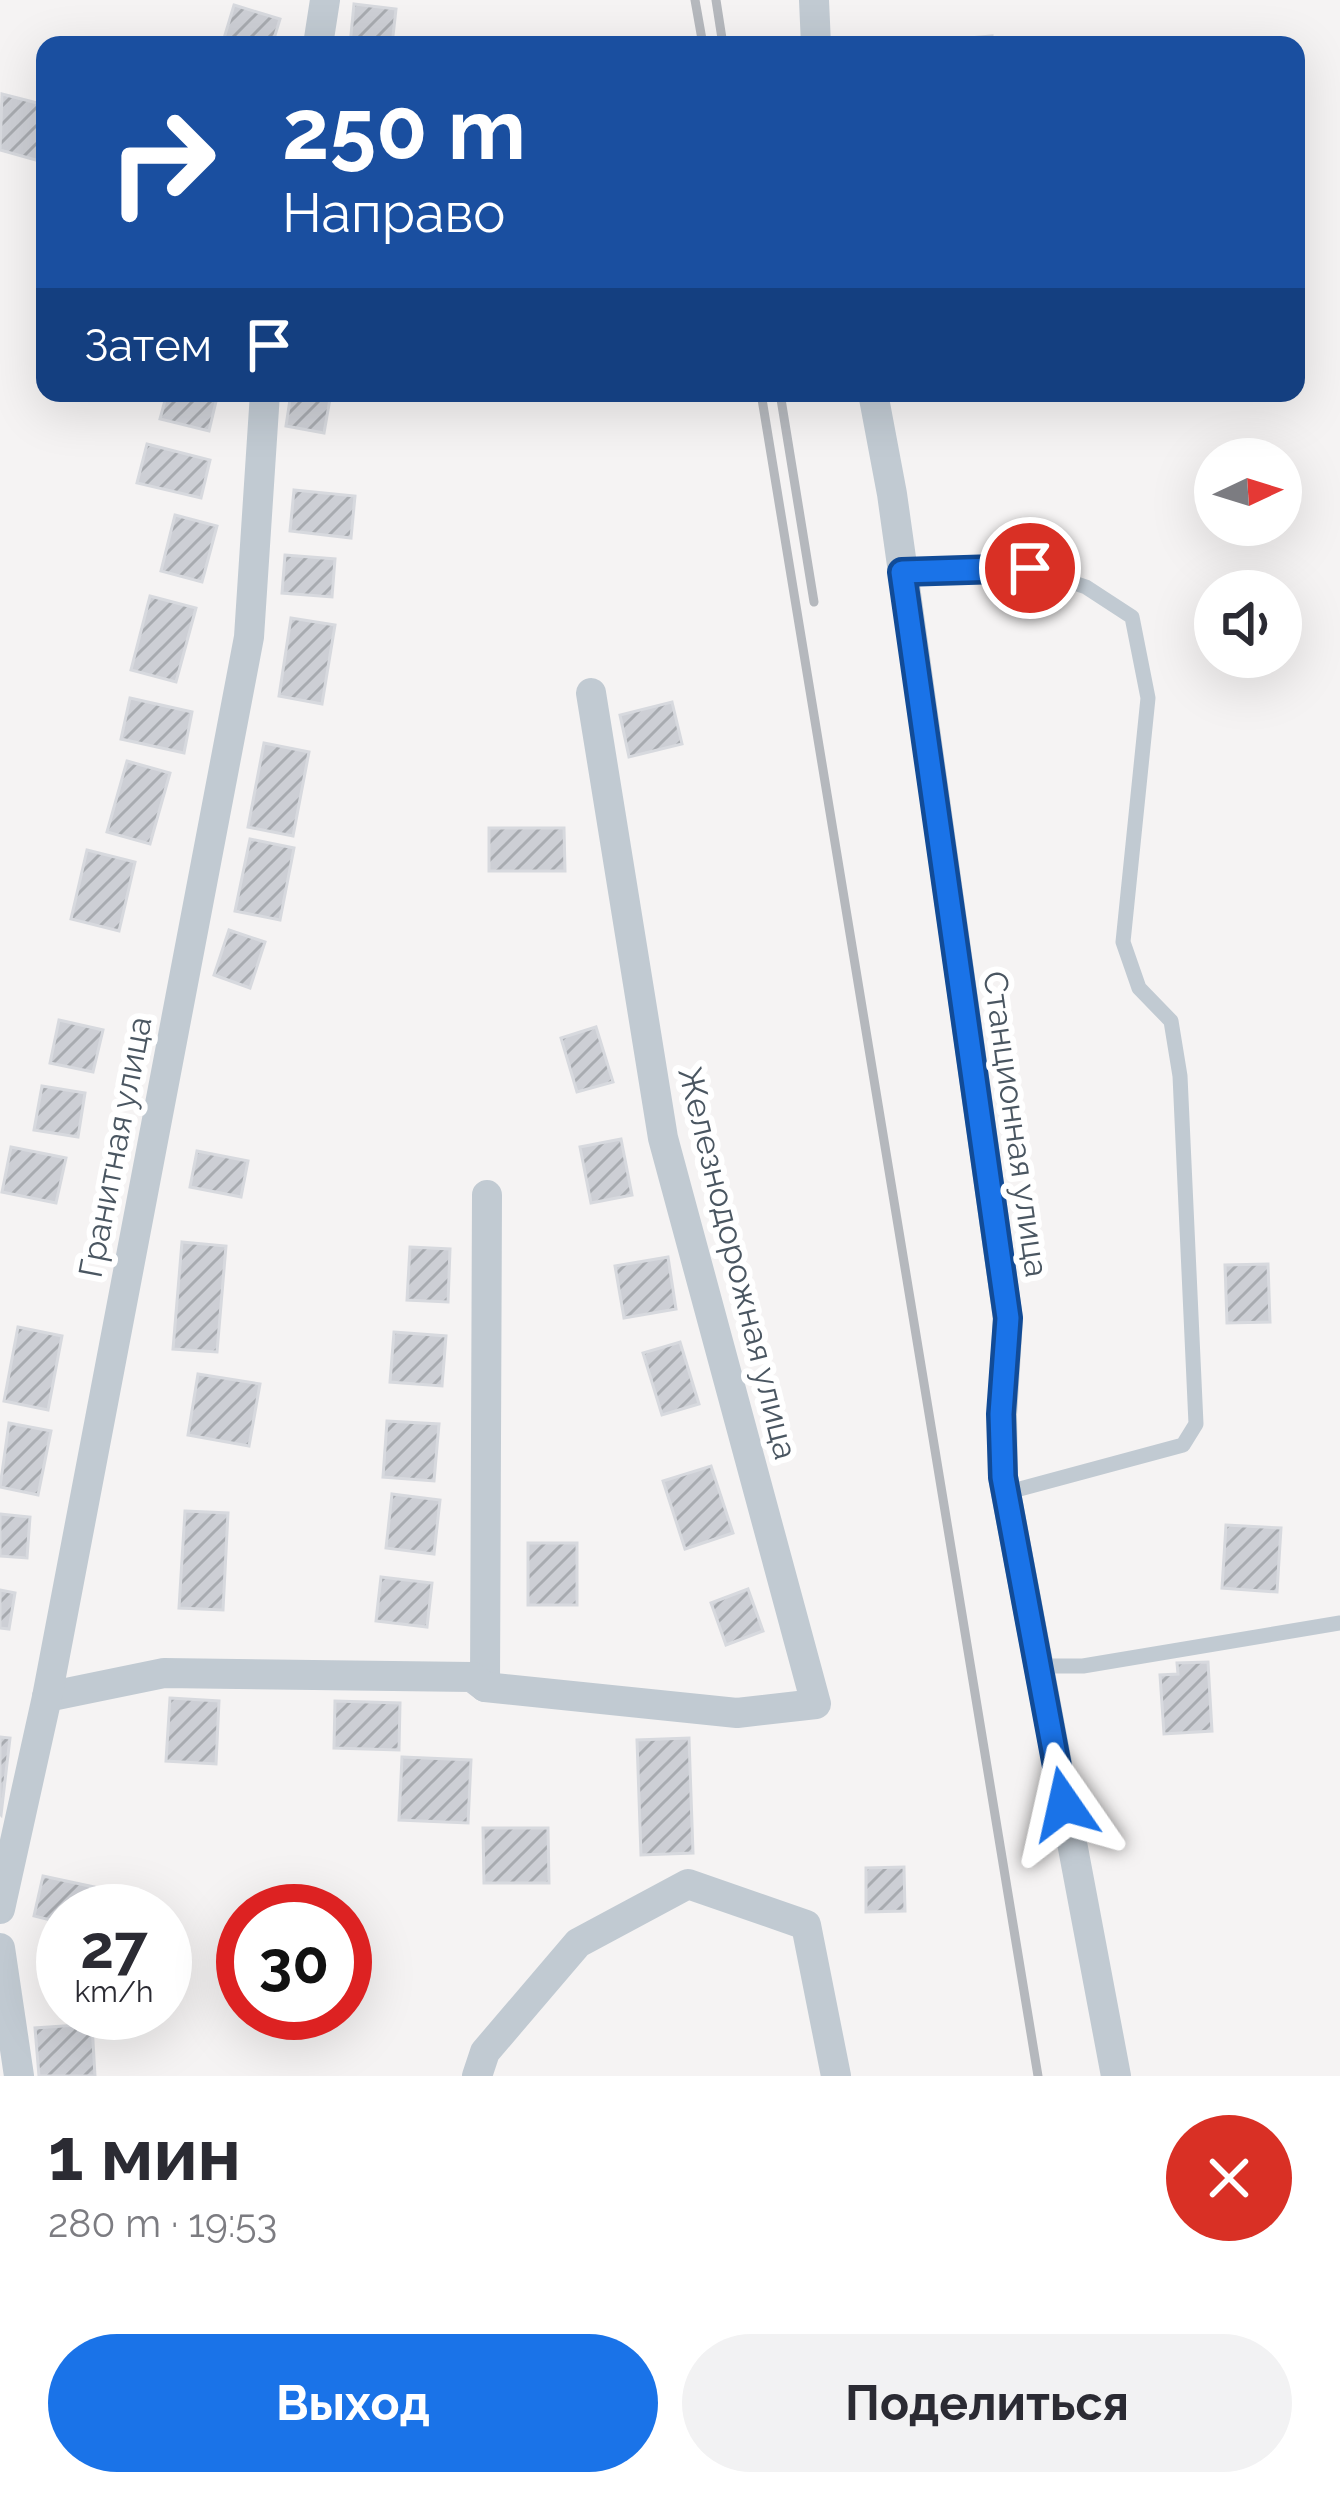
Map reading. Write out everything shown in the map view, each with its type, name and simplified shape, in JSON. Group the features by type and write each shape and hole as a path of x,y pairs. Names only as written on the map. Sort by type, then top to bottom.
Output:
{"street":[{"path":"320,36 325,0"},
{"path":"814,0 816,36"},
{"name":"Гранитная улица","path":"0,1909 47,1697 248,637 264,402"},
{"name":"Станционная улица","path":"874,402 1008,1318 1001,1414 1005,1493 1115,2076"},
{"name":"Железнодорожная улица","path":"484,1687 737,1713 816,1704 663,1138 591,693"},
{"path":"484,1687 487,1195"},
{"path":"47,1697 164,1673 472,1677 484,1687"},
{"path":"477,2076 485,2052 578,1943 688,1884 806,1924 836,2076"},
{"path":"0,1948 19,2076"}],"lane":[{"path":"902,572 1030,568 1086,587 1132,617 1148,698 1123,942 1139,988 1171,1021 1180,1076 1196,1424 1183,1445 1005,1493"},
{"path":"1038,1666 1083,1666 1340,1623"}],"building":[{"path":"354,4 396,9 393,36 351,36"},
{"path":"234,5 280,19 275,36 225,36"},
{"path":"2,94 36,103 36,160 0,150"},
{"path":"165,402 216,402 209,431 160,419"},
{"path":"290,402 329,402 324,433 286,426"},
{"path":"147,444 210,460 201,498 137,483"},
{"path":"294,490 355,496 351,538 290,531"},
{"path":"175,515 217,526 202,582 161,571"},
{"path":"285,555 335,559 332,597 282,593"},
{"path":"150,596 196,608 176,682 131,670"},
{"path":"291,618 335,625 322,704 279,696"},
{"path":"130,698 192,712 184,753 121,739"},
{"path":"672,702 682,744 629,757 620,715"},
{"path":"264,743 309,752 293,836 248,827"},
{"path":"127,761 170,773 150,844 107,832"},
{"path":"489,828 564,828 565,871 489,871"},
{"path":"250,839 294,848 280,920 235,911"},
{"path":"87,850 135,862 119,931 71,919"},
{"path":"229,930 265,942 250,988 214,975"},
{"path":"59,1020 103,1030 93,1072 50,1063"},
{"path":"596,1027 613,1082 577,1092 561,1038"},
{"path":"42,1086 85,1093 78,1137 34,1130"},
{"path":"621,1139 632,1195 591,1203 580,1147"},
{"path":"11,1147 66,1158 56,1203 2,1192"},
{"path":"197,1151 248,1161 241,1197 190,1187"},
{"path":"182,1242 226,1246 217,1352 173,1349"},
{"path":"410,1247 450,1249 448,1302 407,1300"},
{"path":"668,1257 676,1309 624,1318 615,1266"},
{"path":"1268,1264 1270,1322 1227,1323 1225,1265"},
{"path":"18,1327 62,1336 48,1410 4,1401"},
{"path":"394,1332 446,1336 442,1386 390,1382"},
{"path":"680,1342 699,1404 662,1415 643,1353"},
{"path":"198,1374 260,1384 249,1446 188,1435"},
{"path":"387,1421 439,1424 434,1481 383,1477"},
{"path":"9,1423 51,1431 38,1495 0,1487"},
{"path":"711,1466 733,1533 685,1549 663,1481"},
{"path":"392,1494 440,1500 434,1554 386,1548"},
{"path":"185,1511 228,1513 223,1610 179,1608"},
{"path":"0,1514 30,1517 27,1558 0,1556"},
{"path":"1226,1525 1281,1528 1277,1592 1222,1588"},
{"path":"528,1543 577,1543 577,1605 528,1605"},
{"path":"381,1577 432,1583 427,1627 376,1621"},
{"path":"748,1589 763,1631 726,1645 711,1603"},
{"path":"0,1590 15,1593 9,1629 0,1628"},
{"path":"1208,1662 1212,1731 1164,1734 1160,1675 1178,1674 1177,1663"},
{"path":"170,1698 219,1701 216,1764 166,1761"},
{"path":"335,1701 400,1703 399,1750 334,1748"},
{"path":"0,1737 10,1738 1,1815 0,1814"},
{"path":"689,1738 693,1853 641,1855 637,1740"},
{"path":"402,1757 471,1760 468,1823 399,1820"},
{"path":"483,1828 548,1828 549,1883 484,1883"},
{"path":"904,1867 905,1911 866,1912 866,1868"},
{"path":"43,1876 80,1884 41,1884"},
{"path":"36,2040 93,2040 95,2076 39,2076"}],"railway":[{"path":"695,0 701,36"},
{"path":"716,0 722,36"},
{"path":"762,402 1038,2076"},
{"path":"781,402 814,602"}],"route":[{"path":"1030,568 902,572 1008,1318 1001,1414 1003,1477 1064,1804"}]}
